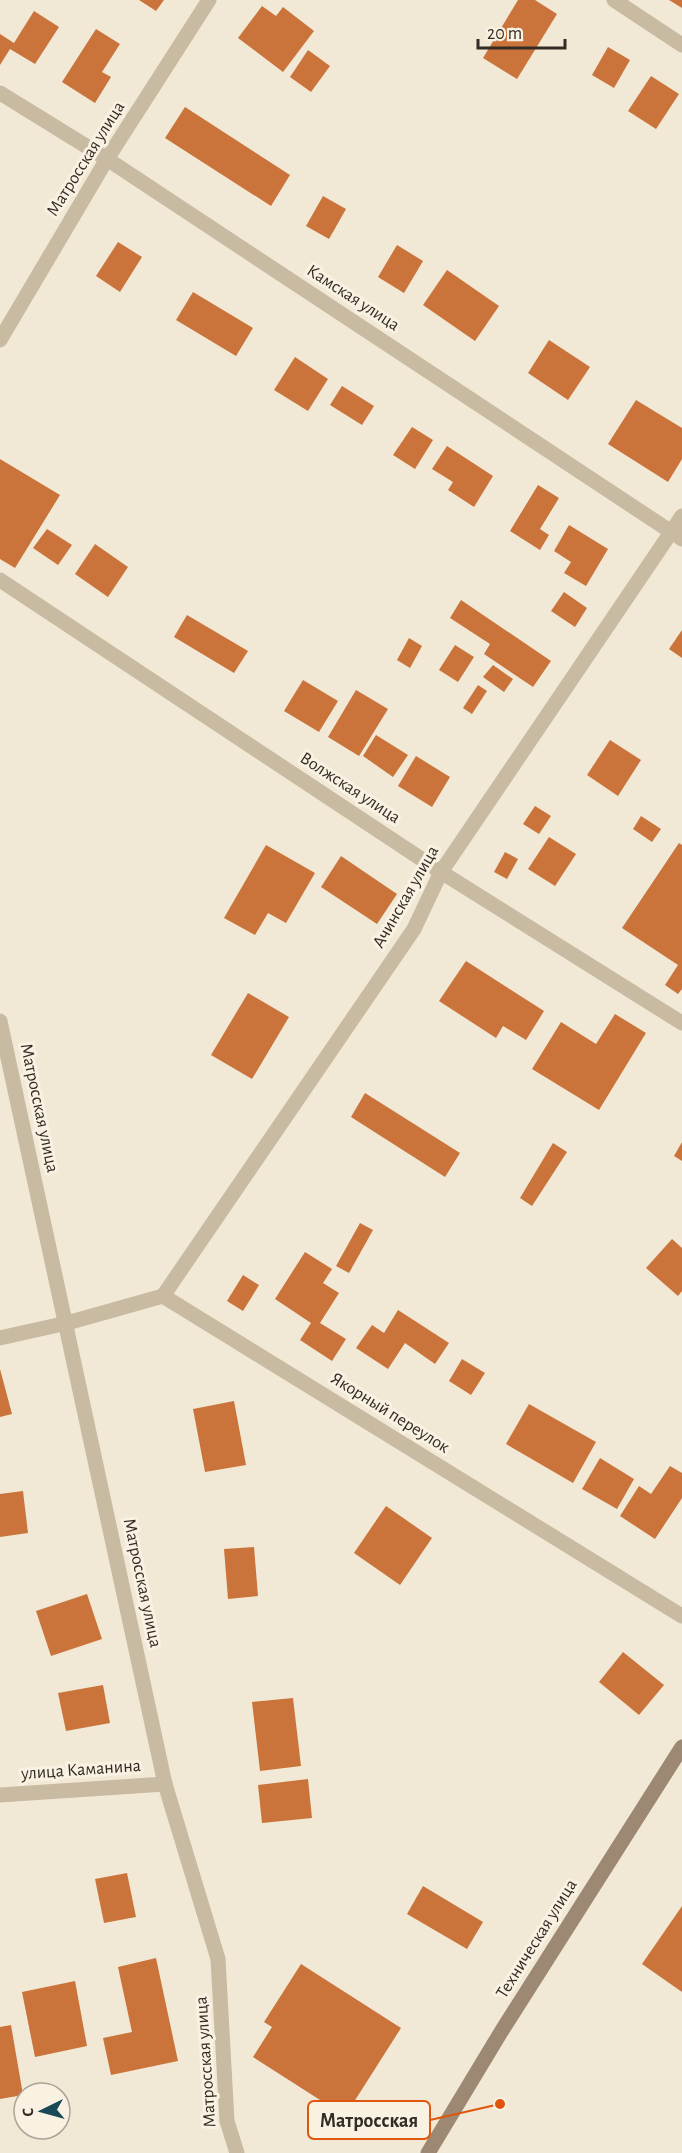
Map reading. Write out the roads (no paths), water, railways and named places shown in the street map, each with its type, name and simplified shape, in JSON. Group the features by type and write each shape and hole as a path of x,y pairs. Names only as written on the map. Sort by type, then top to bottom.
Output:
{"street":[{"name":"Матросская улица","path":"0,340 107,159 209,0"},
{"path":"614,0 682,45"},
{"name":"Камская улица","path":"0,93 107,159 677,536"},
{"name":"Ачинская улица","path":"163,1296 414,929 441,872 677,536 682,516"},
{"name":"Волжская улица","path":"0,580 441,872 682,1023"},
{"name":"Матросская улица","path":"0,1021 165,1784 218,1959 227,2121 237,2153"},
{"path":"0,1338 67,1323 163,1296"},
{"name":"Якорный переулок","path":"163,1296 682,1616"},
{"name":"Техническая улица","path":"428,2153 501,2032 682,1747"},
{"name":"улица Каманина","path":"0,1795 165,1784"}],"place":[{"name":"Матросская","path":"500,2104"}]}
